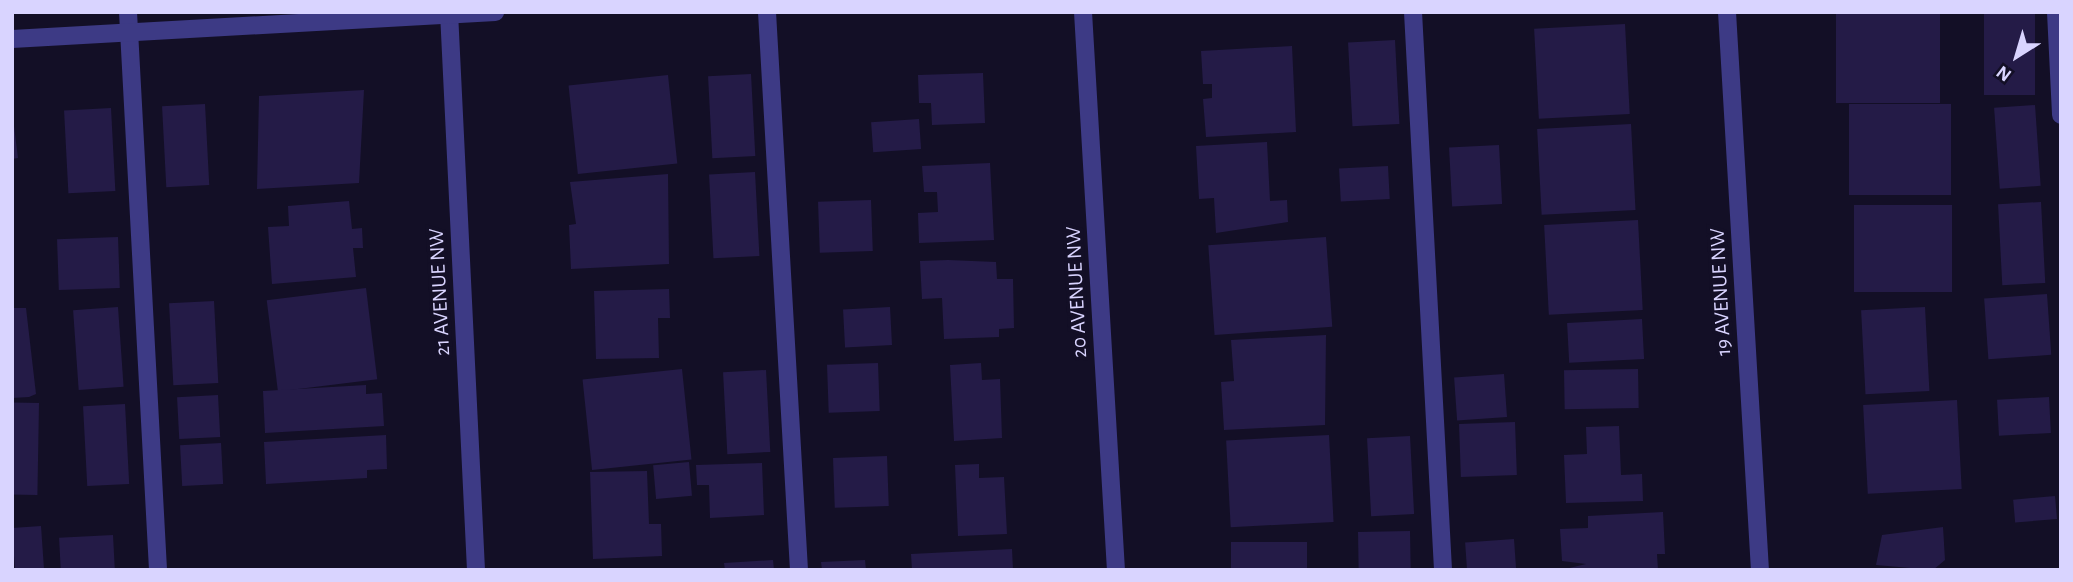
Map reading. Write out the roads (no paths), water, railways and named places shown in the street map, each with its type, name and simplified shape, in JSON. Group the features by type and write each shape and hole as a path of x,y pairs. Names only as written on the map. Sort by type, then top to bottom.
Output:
{"street":[{"path":"128,12 158,570"},
{"path":"12,39 495,12"},
{"path":"767,12 799,570"},
{"name":"20 AVENUE NW","path":"1083,12 1116,570"},
{"path":"1413,12 1443,570"},
{"name":"19 AVENUE NW","path":"1727,12 1760,570"},
{"path":"2056,12 2061,115"},
{"name":"21 AVENUE NW","path":"449,14 476,570"}]}
